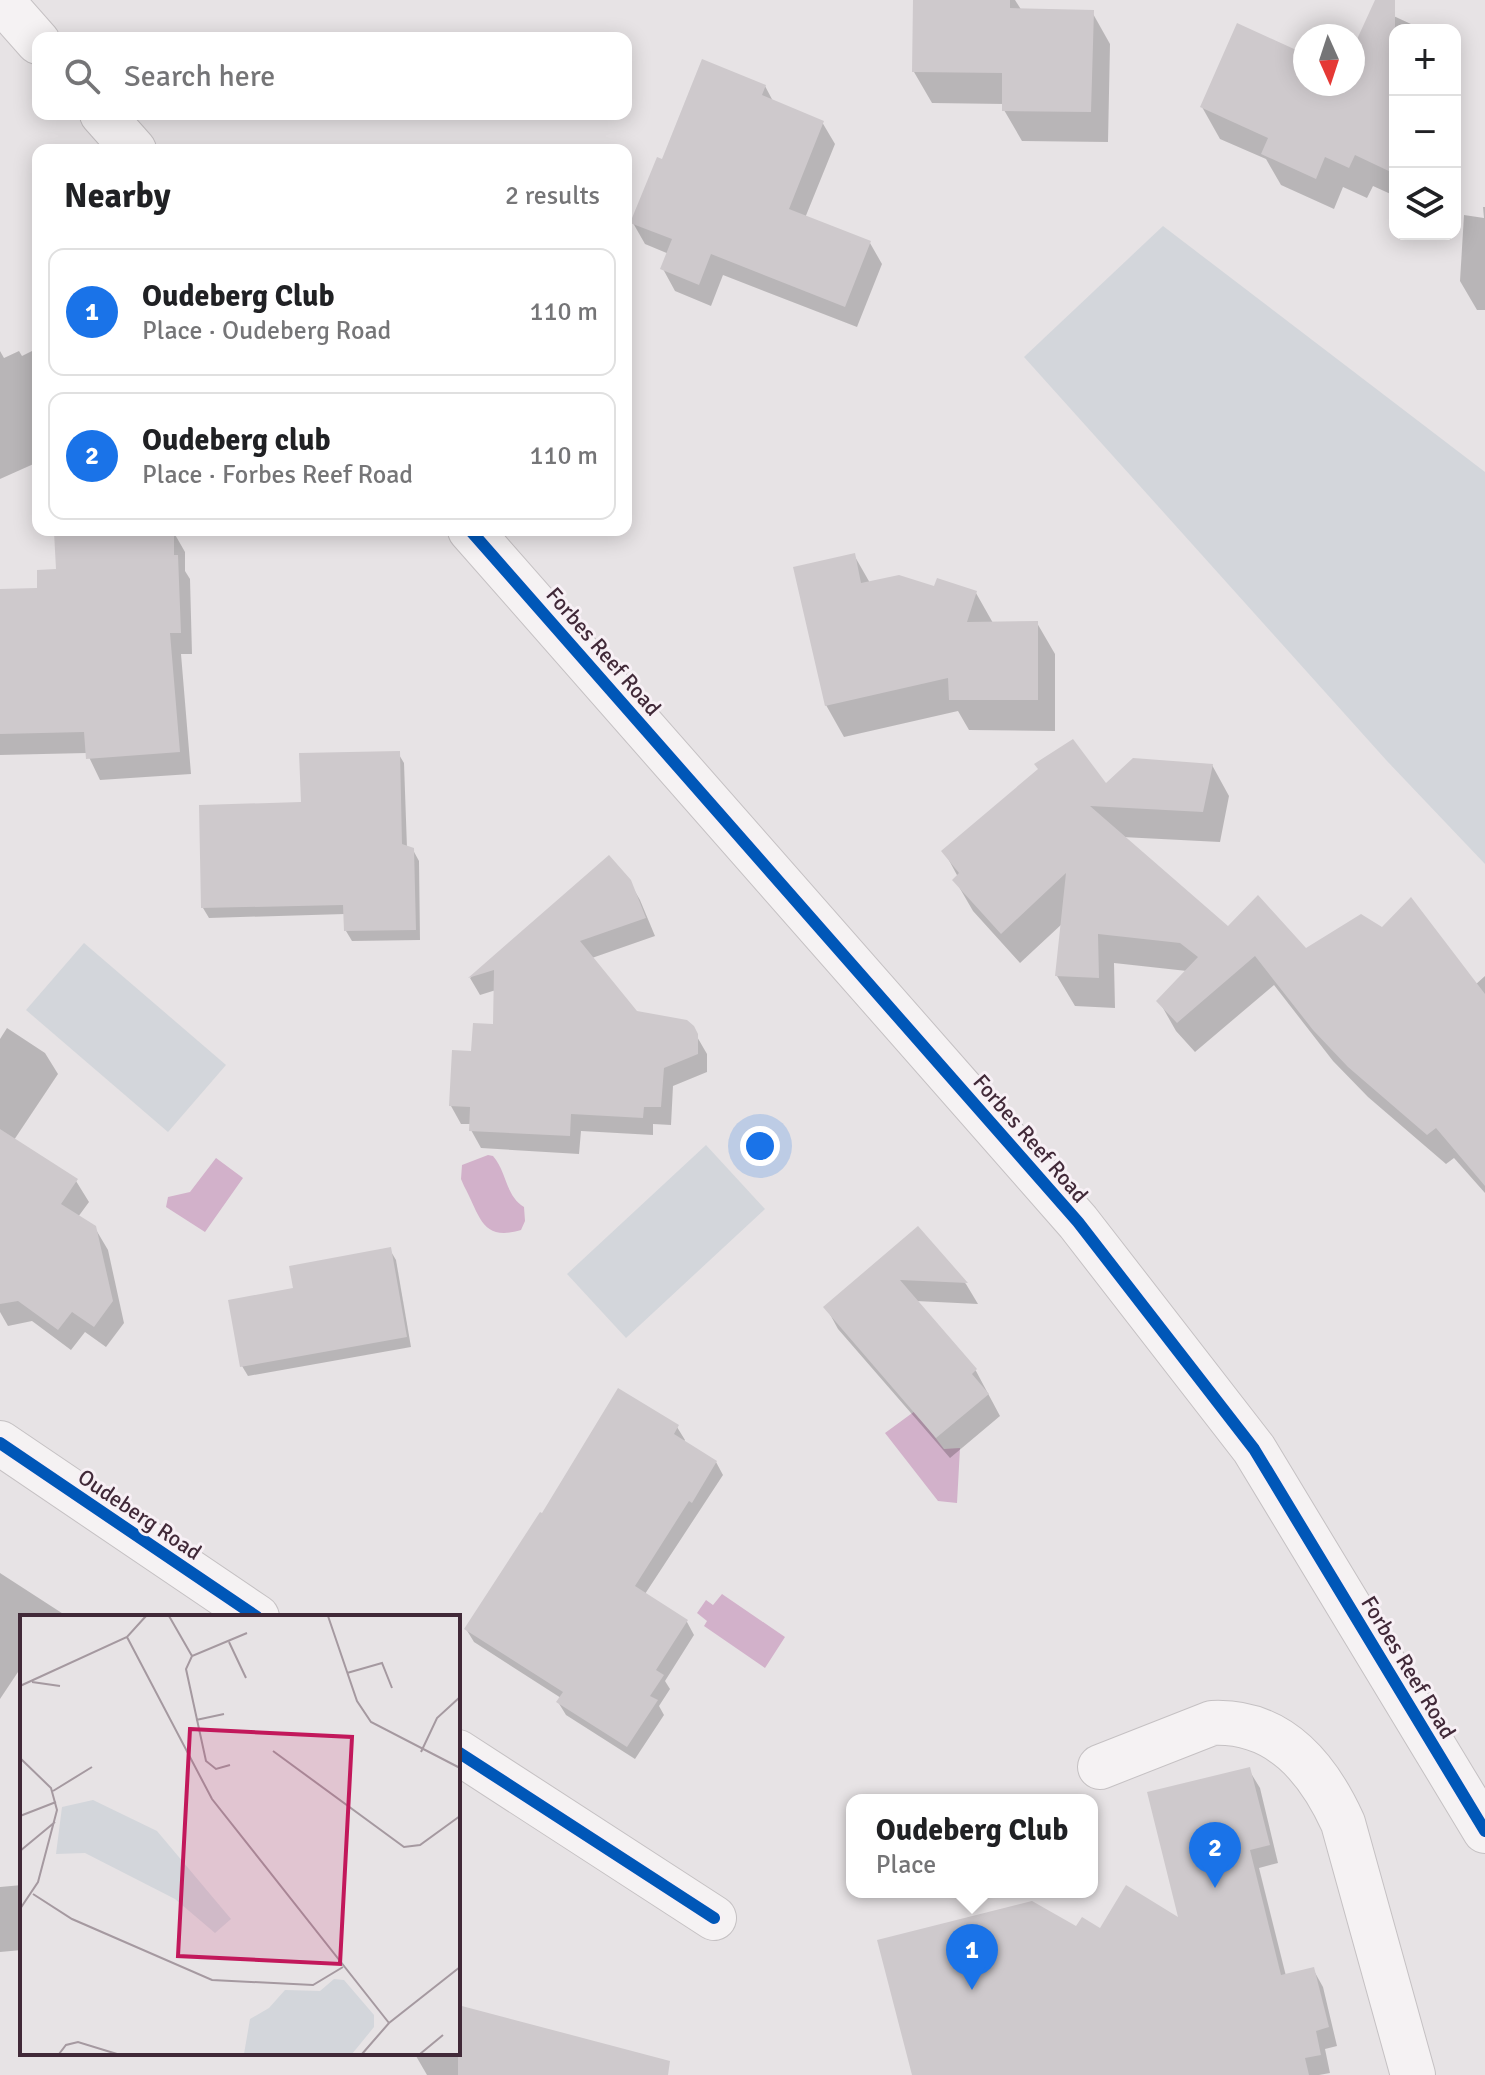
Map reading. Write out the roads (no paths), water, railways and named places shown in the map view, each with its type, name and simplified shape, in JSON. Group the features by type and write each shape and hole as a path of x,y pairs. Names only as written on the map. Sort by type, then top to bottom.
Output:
{"street":[{"path":"1,0 32,35"},
{"path":"107,120 129,144"},
{"name":"Forbes Reef Road","path":"475,536 1078,1222 1254,1449 1485,1831"},
{"name":"Oudeberg Road","path":"0,1443 254,1615"},
{"path":"1100,1767 1212,1723 1229,1722 1248,1726 1285,1742 1329,1794 1343,1823 1413,2075"},
{"path":"460,1753 714,1918"}],"place":[{"name":"Oudeberg club","path":"1215,1888"},
{"name":"Oudeberg Club","path":"972,1990"}]}
